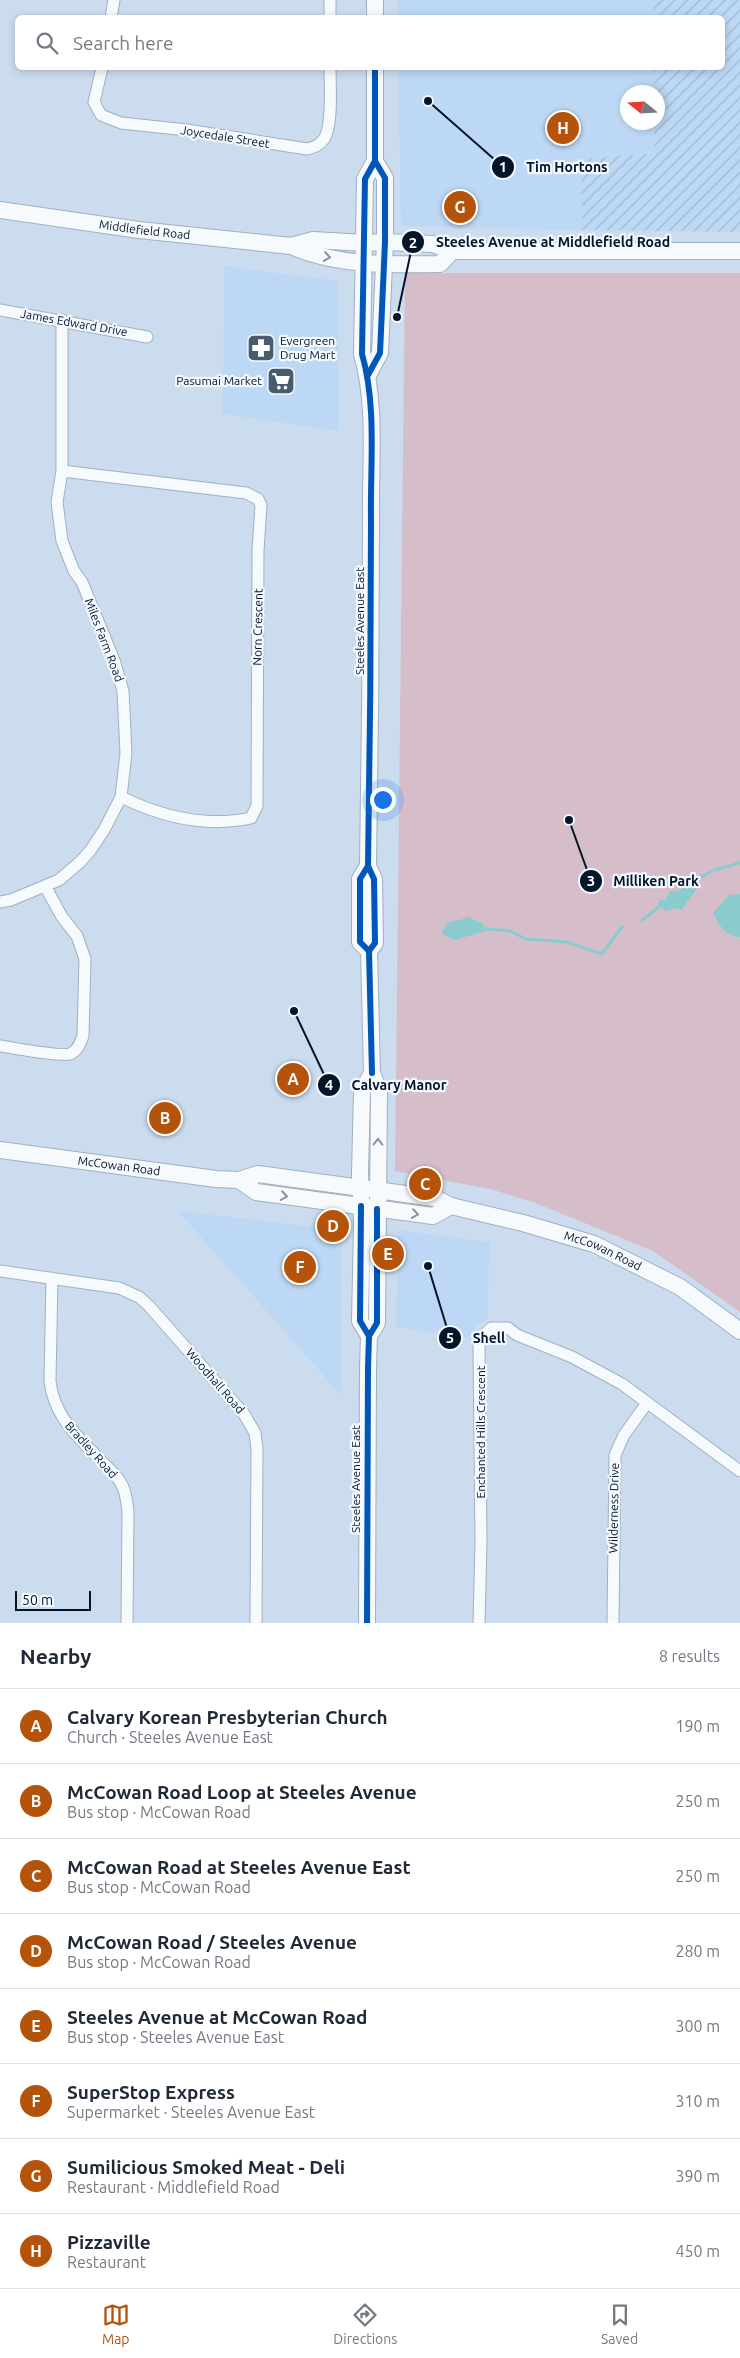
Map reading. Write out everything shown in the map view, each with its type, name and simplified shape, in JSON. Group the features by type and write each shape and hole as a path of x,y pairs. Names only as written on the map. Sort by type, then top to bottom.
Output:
{"main road":[{"path":"375,0 375,15"},
{"name":"Steeles Avenue East","path":"369,1208 378,1191 379,1091 372,1073 369,952 375,943 374,879 368,866 372,670 368,375 362,354 365,179 375,161 375,70"},
{"name":"Steeles Avenue East","path":"368,375 380,353 384,264 385,178 375,161"},
{"name":"Middlefield Road","path":"0,210 139,230 291,246 312,255 384,264 440,264 452,251"},
{"name":"Middlefield Road","path":"291,246 313,240 433,244 452,251 740,251"},
{"name":"Steeles Avenue East","path":"367,1623 369,1336 377,1322 369,1208 360,1189 362,1091 372,1073"},
{"name":"McCowan Road","path":"0,1150 239,1180 258,1174 435,1198 450,1206 594,1244 680,1287 740,1331"},
{"name":"McCowan Road","path":"239,1180 256,1192 433,1216 450,1206"}],"street":[{"path":"112,15 114,0"},
{"path":"330,0 330,15"},
{"name":"Joycedale Street","path":"102,70 94,102 101,114 107,118 121,123 187,130 307,149 316,147 326,138 330,97 330,70"},
{"name":"James Edward Drive","path":"0,310 147,337"},
{"name":"Miles Farm Road","path":"0,902 11,900 59,880 90,851 104,830 120,797 126,753 123,691 108,645 62,541 57,502 62,471 62,320"},
{"name":"Norn Crescent","path":"62,471 246,493 258,499 261,505 258,551 259,792 257,806 251,818 234,822 186,820 150,811 120,797"},
{"path":"0,1046 60,1055 70,1054 79,1047 83,1036 85,958 77,936 62,916 46,886"},
{"name":"Woodhall Road","path":"0,1271 119,1288 140,1297 248,1420 254,1433 257,1449 256,1623"},
{"name":"Bradley Road","path":"52,1278 52,1396 59,1413 122,1484 126,1496 128,1511 127,1623"},
{"name":"Enchanted Hills Crescent","path":"479,1623 481,1531 479,1346 481,1338 492,1328 508,1328 517,1335 598,1370 647,1403 740,1471"},
{"name":"Wilderness Drive","path":"613,1623 615,1455 624,1434 647,1403"}],"shaded area":[{"path":"397,0 653,0 653,15 397,15"},
{"path":"653,0 740,0 740,232 582,230 581,159 654,153 654,130 665,130 665,85 654,85 654,70 725,70 725,15 653,15"},
{"path":"398,70 654,70 654,85 620,85 620,130 654,130 655,153 581,159 582,230 401,226"},
{"path":"224,266 338,281 339,431 223,414"},
{"path":"405,273 740,273 740,1312 653,1251 533,1202 490,1189 395,1171"},
{"path":"714,869 713,872 700,880 682,910 675,908 666,911 657,905 660,900 665,900 670,891 678,891 690,880"},
{"path":"740,894 740,937 726,932 720,926 713,913 729,895"},
{"path":"469,917 483,924 486,931 455,940 442,934 443,929 448,923"},
{"path":"178,1211 341,1230 341,1395"},
{"path":"398,1230 489,1242 488,1319 476,1326 471,1339 396,1327"}],"waterway":[{"path":"715,870 740,863"},
{"path":"642,920 659,907"},
{"path":"487,929 510,931 526,939 567,942 602,954 622,927"}],"cycle path":[{"path":"372,1073 369,951 375,943 374,879 368,866 372,436 370,394 362,354 365,179 375,161 375,70"},
{"path":"368,375 380,353 385,242 385,178 375,161"},
{"path":"368,866 360,879 360,942 369,951"},
{"path":"361,1206 360,1321 369,1336"},
{"path":"367,1623 368,1368 369,1336 377,1323 377,1209"}],"place":[{"name":"Tim Hortons","path":"428,101"},
{"name":"Pizzaville","path":"563,128"},
{"name":"Sumilicious Smoked Meat - Deli","path":"460,207"},
{"name":"Steeles Avenue at Middlefield Road","path":"397,317"},
{"name":"Evergreen Drug Mart","path":"261,348"},
{"name":"Pasumai Market","path":"281,381"},
{"name":"Milliken Park","path":"569,820"},
{"name":"Calvary Manor","path":"294,1011"},
{"name":"Calvary Korean Presbyterian Church","path":"293,1079"},
{"name":"McCowan Road Loop at Steeles Avenue","path":"165,1118"},
{"name":"McCowan Road at Steeles Avenue East","path":"425,1184"},
{"name":"McCowan Road / Steeles Avenue","path":"333,1226"},
{"name":"Steeles Avenue at McCowan Road","path":"388,1254"},
{"name":"Shell","path":"428,1266"},
{"name":"SuperStop Express","path":"300,1267"}]}
